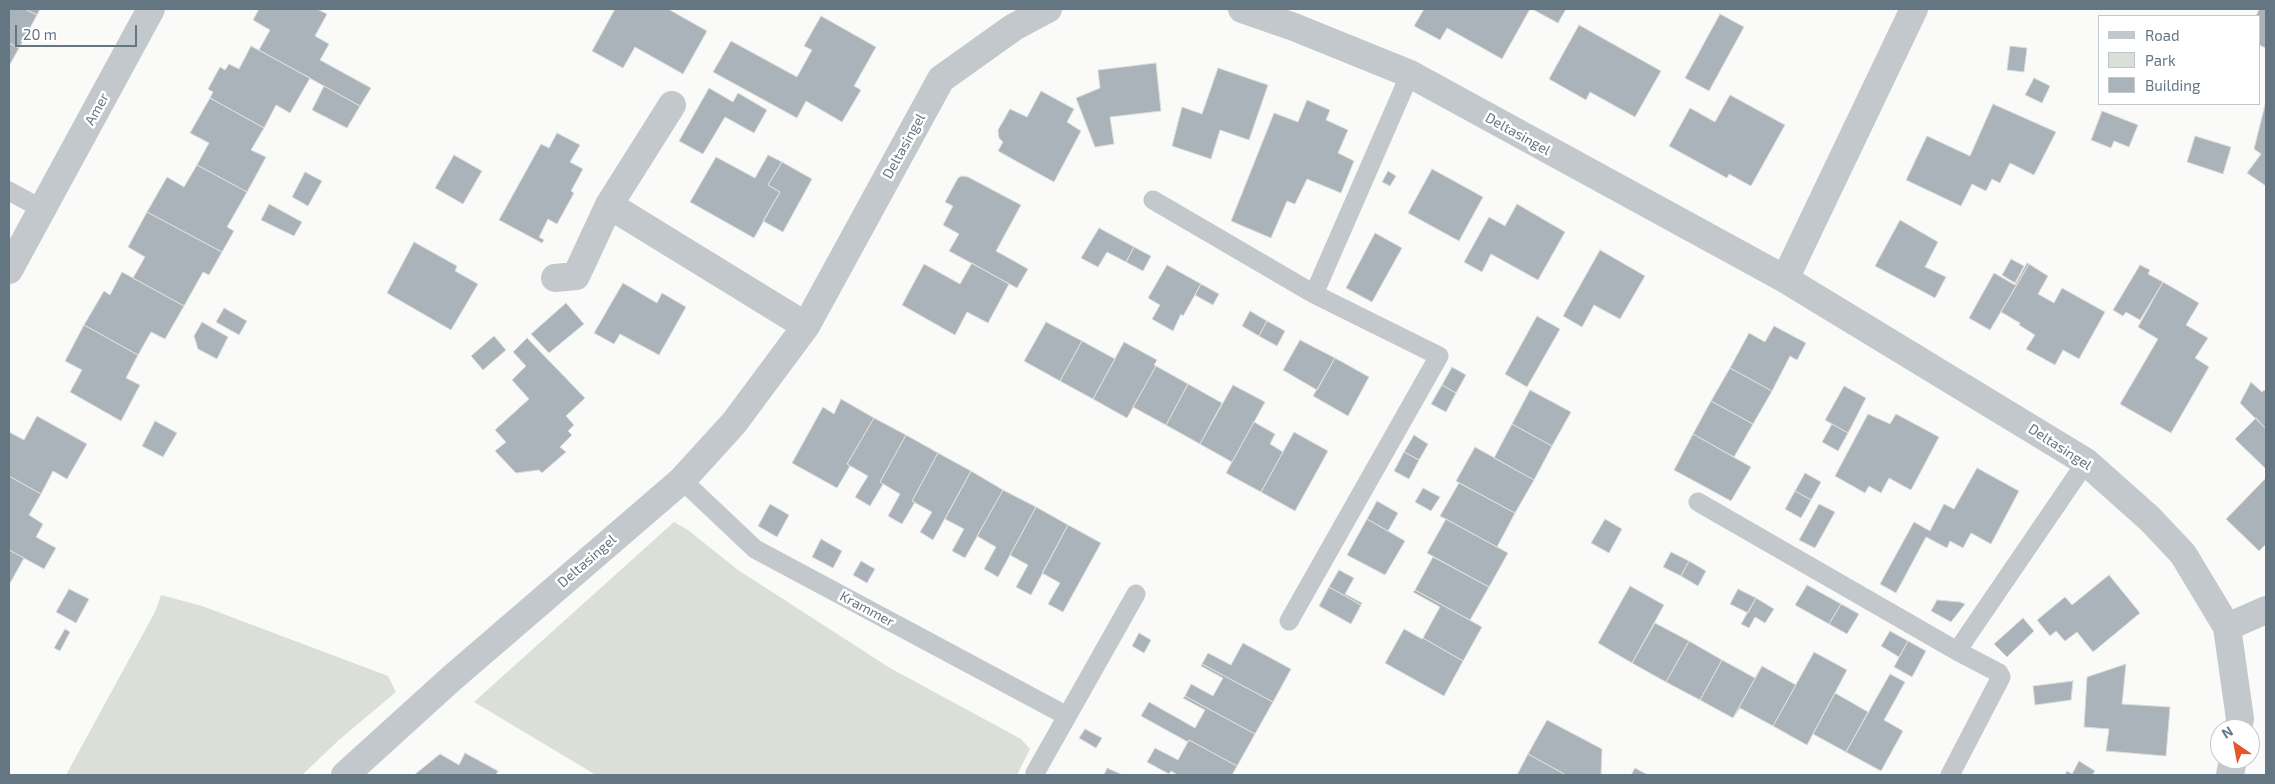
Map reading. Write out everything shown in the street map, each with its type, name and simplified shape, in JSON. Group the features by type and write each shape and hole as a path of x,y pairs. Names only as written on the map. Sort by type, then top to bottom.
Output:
{"street":[{"name":"Amer","path":"9,270 151,9"},
{"name":"Deltasingel","path":"346,775 452,678 682,480 734,423 806,326 941,79 1014,27 1048,9"},
{"name":"Deltasingel","path":"1242,9 1294,27 1410,74 1785,279 2086,462 2150,519 2183,554 2227,627 2240,719"},
{"path":"1785,279 1914,9"},
{"path":"555,278 576,276 609,205 672,105"},
{"path":"609,205 806,326"},
{"path":"2227,627 2266,610"}],"lane":[{"path":"1314,294 1410,74"},
{"path":"9,192 42,210"},
{"path":"1153,200 1314,294 1439,356 1289,621"},
{"path":"1957,651 2086,462"},
{"name":"Krammer","path":"682,480 755,549 1067,716"},
{"path":"1698,502 1957,651 1999,673 2001,677 1950,775"},
{"path":"1035,773 1136,594"}],"green space":[{"path":"674,522 688,530 738,570 890,668 1021,739 1030,749 1017,775 596,775 474,702"},
{"path":"161,595 202,606 388,676 396,692 340,739 302,775 66,775 155,612"}],"building":[{"path":"9,9 25,9 37,15 19,48 9,43"},
{"path":"25,9 40,9 37,15"},
{"path":"259,9 317,9 327,14 315,36 329,44 320,60 371,88 360,106 259,50 270,30 253,20"},
{"path":"615,9 668,9 707,31 683,74 635,47 623,68 592,51"},
{"path":"1424,9 1530,9 1502,59 1447,28 1440,40 1414,26"},
{"path":"1532,9 1566,9 1558,23"},
{"path":"2259,9 2266,9 2266,48 2260,45 2260,15 2256,15"},
{"path":"1720,14 1744,27 1709,91 1685,78"},
{"path":"821,16 876,47 854,86 861,90 842,122 806,101 797,118 713,72 731,41 797,77 812,50 804,46"},
{"path":"1579,25 1661,71 1635,117 1590,92 1586,100 1549,79"},
{"path":"9,43 19,48 9,66"},
{"path":"251,46 310,78 290,113 276,105 264,128 210,98 213,92 208,89 220,67 225,70 229,64 239,69"},
{"path":"2010,46 2027,48 2024,72 2007,70"},
{"path":"1156,63 1161,111 1110,117 1114,144 1095,147 1076,98 1100,88 1098,70"},
{"path":"1218,68 1268,85 1249,140 1220,130 1211,159 1172,146 1182,107 1202,114"},
{"path":"2034,78 2050,86 2042,103 2025,95"},
{"path":"324,86 360,106 347,128 312,110"},
{"path":"709,88 733,102 738,93 767,110 754,133 725,117 703,154 679,141"},
{"path":"1041,91 1074,109 1067,122 1081,131 1054,182 998,151 1003,142 999,138 998,130 1010,109 1027,117"},
{"path":"1730,95 1785,125 1751,186 1729,174 1727,178 1669,146 1690,108 1715,122"},
{"path":"210,98 264,128 251,150 266,157 247,192 197,165 209,143 190,133"},
{"path":"1307,100 1330,110 1326,120 1348,130 1338,153 1354,161 1341,193 1307,179 1295,204 1287,201 1271,238 1231,221 1274,113 1298,122"},
{"path":"2266,101 2266,186 2247,173 2261,154 2254,149"},
{"path":"1993,104 2056,132 2034,175 2010,163 2000,183 1992,179 1986,191 1972,184 1961,206 1906,180 1927,136 1970,156"},
{"path":"2102,111 2138,125 2129,147 2114,141 2111,148 2091,140"},
{"path":"557,133 580,145 570,162 583,169 571,191 574,193 557,224 548,219 539,237 544,240 542,243 499,220 541,144 549,148"},
{"path":"2195,136 2231,147 2223,174 2187,162"},
{"path":"454,155 482,171 463,204 435,188"},
{"path":"768,155 782,162 768,185 780,192 754,238 690,202 716,157 755,178"},
{"path":"782,162 812,179 783,232 763,221 780,192 768,185"},
{"path":"197,165 247,192 227,227 234,231 222,252 147,212 167,177 184,187"},
{"path":"1432,169 1483,197 1459,241 1408,213"},
{"path":"1388,171 1396,176 1390,186 1382,182"},
{"path":"305,172 322,181 308,206 292,197"},
{"path":"962,176 968,177 1021,205 996,251 1028,269 1017,288 949,251 959,234 943,225 953,206 945,202 958,178"},
{"path":"269,204 302,222 294,236 261,220"},
{"path":"1517,204 1565,232 1538,280 1491,254 1482,272 1464,262 1489,217 1505,226"},
{"path":"147,212 222,252 209,275 203,272 184,306 133,278 145,257 128,247"},
{"path":"1900,220 1938,242 1925,267 1946,277 1935,298 1875,266"},
{"path":"1099,228 1134,247 1126,262 1107,252 1098,267 1081,258"},
{"path":"1375,233 1402,248 1372,302 1346,288"},
{"path":"414,242 457,266 455,271 478,284 451,330 387,293"},
{"path":"1134,247 1151,256 1143,271 1126,262"},
{"path":"1600,250 1645,276 1620,319 1594,305 1582,327 1563,316"},
{"path":"2011,259 2024,266 2015,283 2002,275"},
{"path":"972,263 1009,284 988,323 967,312 955,335 902,305 924,264 960,284"},
{"path":"2027,263 2029,264 1990,330 1969,318 1994,273 2015,285"},
{"path":"2029,264 2048,276 2038,294 2054,303 2062,288 2105,312 2079,359 2063,350 2055,365 2026,349 2035,335 2019,325 2020,323 2001,312"},
{"path":"1167,265 1201,284 1183,316 1181,314 1173,331 1152,319 1160,305 1148,298"},
{"path":"2140,265 2150,270 2148,274 2163,282 2140,320 2126,312 2123,316 2113,310"},
{"path":"122,272 184,306 165,339 151,332 138,355 84,325 104,291 110,295"},
{"path":"2163,282 2199,303 2186,325 2208,338 2195,358 2209,367 2171,433 2120,404 2158,339 2138,327"},
{"path":"623,283 657,303 662,293 686,307 659,355 620,334 614,344 594,333"},
{"path":"1201,284 1219,294 1213,305 1195,295"},
{"path":"566,303 584,324 549,353 531,334"},
{"path":"224,308 247,321 239,335 216,322"},
{"path":"1250,311 1267,321 1259,336 1242,326"},
{"path":"1537,316 1560,329 1527,387 1505,374"},
{"path":"1267,321 1285,331 1277,346 1259,336"},
{"path":"202,322 228,337 217,359 198,349 194,336"},
{"path":"1046,322 1082,341 1060,381 1024,361"},
{"path":"84,325 138,355 126,378 140,385 121,421 70,392 82,370 65,361"},
{"path":"1774,326 1806,343 1797,360 1790,356 1772,391 1730,368 1749,333 1765,342"},
{"path":"494,336 506,350 483,370 471,356"},
{"path":"527,338 585,398 566,416 574,425 568,431 572,435 560,447 566,452 542,473 539,470 516,473 495,451 506,442 495,430 529,399 512,380 526,366 513,352"},
{"path":"1300,340 1335,358 1317,390 1283,370"},
{"path":"1082,341 1115,359 1093,399 1060,381"},
{"path":"1124,342 1157,360 1154,365 1156,366 1127,418 1093,399"},
{"path":"1335,358 1369,377 1348,416 1313,396"},
{"path":"1156,366 1188,384 1166,425 1133,407"},
{"path":"1452,367 1466,375 1456,393 1442,385"},
{"path":"1730,368 1772,391 1753,424 1711,401"},
{"path":"2251,382 2262,392 2264,390 2266,392 2266,429 2240,403"},
{"path":"1188,384 1222,403 1200,444 1166,425"},
{"path":"1233,385 1265,402 1232,462 1200,444"},
{"path":"1442,385 1456,393 1446,412 1431,404"},
{"path":"1844,386 1866,398 1848,433 1825,420"},
{"path":"1530,390 1571,412 1552,446 1512,424"},
{"path":"841,399 874,418 847,464 850,466 837,488 792,463 823,407 834,414"},
{"path":"1711,401 1753,424 1734,457 1693,434"},
{"path":"1868,414 1890,424 1896,414 1939,437 1911,490 1889,478 1881,493 1869,486 1865,493 1835,476"},
{"path":"37,416 87,444 67,479 53,471 41,494 9,476 9,432 24,440"},
{"path":"874,418 906,435 880,482 883,484 870,506 855,497 868,476 847,464"},
{"path":"2256,418 2266,429 2266,469 2235,439"},
{"path":"155,421 177,433 163,457 142,446"},
{"path":"1254,422 1275,434 1270,444 1283,452 1261,492 1226,473"},
{"path":"1512,424 1552,446 1534,480 1494,458"},
{"path":"1832,424 1848,433 1838,451 1822,442"},
{"path":"1294,432 1328,451 1295,511 1261,492"},
{"path":"1693,434 1751,467 1731,501 1674,470"},
{"path":"906,435 938,453 912,501 915,502 902,524 888,516 900,494 880,482"},
{"path":"1414,435 1428,444 1419,460 1404,452"},
{"path":"1475,447 1534,480 1515,513 1456,481"},
{"path":"1404,452 1419,460 1409,479 1394,471"},
{"path":"938,453 971,471 933,540 920,532 932,512 912,501"},
{"path":"1977,468 2019,491 1991,544 1971,533 1963,548 1950,541 1947,548 1926,537 1896,593 1880,584 1914,522 1930,531 1944,504 1954,509"},
{"path":"971,471 1003,490 965,558 952,551 964,529 945,519"},
{"path":"1805,473 1821,482 1811,500 1795,491"},
{"path":"9,476 41,494 29,515 43,524 36,537 56,548 44,569 9,550"},
{"path":"2266,478 2266,544 2259,551 2226,519"},
{"path":"1459,483 1515,513 1497,547 1440,516"},
{"path":"1423,488 1440,497 1431,511 1415,502"},
{"path":"1003,490 1036,507 998,577 984,569 996,547 977,536"},
{"path":"1795,491 1811,500 1801,518 1785,509"},
{"path":"1377,501 1398,513 1388,531 1367,519"},
{"path":"770,504 789,515 777,537 758,526"},
{"path":"1819,504 1835,512 1815,548 1799,540"},
{"path":"1036,507 1068,525 1031,595 1016,587 1028,565 1010,555"},
{"path":"1367,519 1405,541 1385,575 1347,555"},
{"path":"1446,519 1508,553 1489,587 1427,553"},
{"path":"1605,519 1622,529 1609,553 1591,543"},
{"path":"1068,525 1101,543 1063,612 1048,604 1060,583 1042,573"},
{"path":"821,539 842,551 833,568 812,557"},
{"path":"9,550 24,558 9,585"},
{"path":"1671,552 1689,561 1681,576 1663,567"},
{"path":"1433,557 1489,587 1470,620 1415,590"},
{"path":"861,561 875,569 867,583 853,575"},
{"path":"1689,561 1706,571 1698,586 1681,576"},
{"path":"1339,570 1354,578 1345,594 1362,603 1361,605 1329,587"},
{"path":"2109,575 2140,613 2093,652 2077,632 2065,641 2056,631 2050,636 2037,620 2065,597 2072,605"},
{"path":"1807,585 1841,604 1829,624 1795,605"},
{"path":"1630,586 1664,605 1632,663 1598,643"},
{"path":"1329,587 1361,605 1351,624 1319,606"},
{"path":"69,589 89,599 76,623 56,612"},
{"path":"1738,589 1756,598 1748,613 1730,604"},
{"path":"1415,590 1482,627 1463,661 1423,638 1440,607 1413,592"},
{"path":"1756,598 1774,609 1765,623 1755,617 1749,628 1741,624"},
{"path":"1937,600 1965,604 1951,622 1931,611"},
{"path":"1841,604 1859,614 1847,634 1829,624"},
{"path":"2023,618 2034,631 2007,657 1994,644"},
{"path":"1655,623 1689,641 1666,682 1632,663"},
{"path":"65,629 70,632 60,651 54,648"},
{"path":"1404,629 1463,661 1444,696 1385,663"},
{"path":"1890,631 1908,641 1899,657 1881,646"},
{"path":"1139,633 1151,640 1144,653 1132,646"},
{"path":"1689,641 1722,660 1700,700 1666,682"},
{"path":"1908,641 1926,651 1912,677 1894,667"},
{"path":"1243,643 1291,669 1273,702 1202,664 1208,653 1231,665"},
{"path":"1814,652 1847,670 1807,745 1773,726"},
{"path":"1722,660 1755,678 1762,666 1733,718 1700,700"},
{"path":"1202,664 1273,702 1255,734 1185,696 1191,684 1213,696 1223,678 1201,666"},
{"path":"2126,664 2122,704 2170,707 2166,756 2106,751 2109,729 2084,727 2087,677"},
{"path":"1762,666 1796,685 1773,726 1740,708 1733,718"},
{"path":"1890,674 1905,682 1884,720 1903,731 1881,771 1846,752"},
{"path":"2073,681 2071,700 2035,705 2033,686"},
{"path":"1835,693 1868,712 1846,752 1813,734"},
{"path":"1185,696 1255,734 1237,766 1141,716 1149,702 1195,728 1205,710 1183,698"},
{"path":"1547,720 1602,749 1601,775 1566,775 1528,754"},
{"path":"1085,729 1102,738 1096,748 1079,738"},
{"path":"1189,740 1237,766 1232,775 1178,775 1171,771 1169,774 1147,762 1155,748 1178,760"},
{"path":"465,753 498,771 496,775 414,775 440,754 459,765"},
{"path":"1528,754 1566,775 1517,775"},
{"path":"2079,761 2095,771 2092,775 2065,775 2067,771 2072,774"},
{"path":"1107,768 1123,775 1104,775"},
{"path":"1635,768 1648,775 1631,775"}]}
